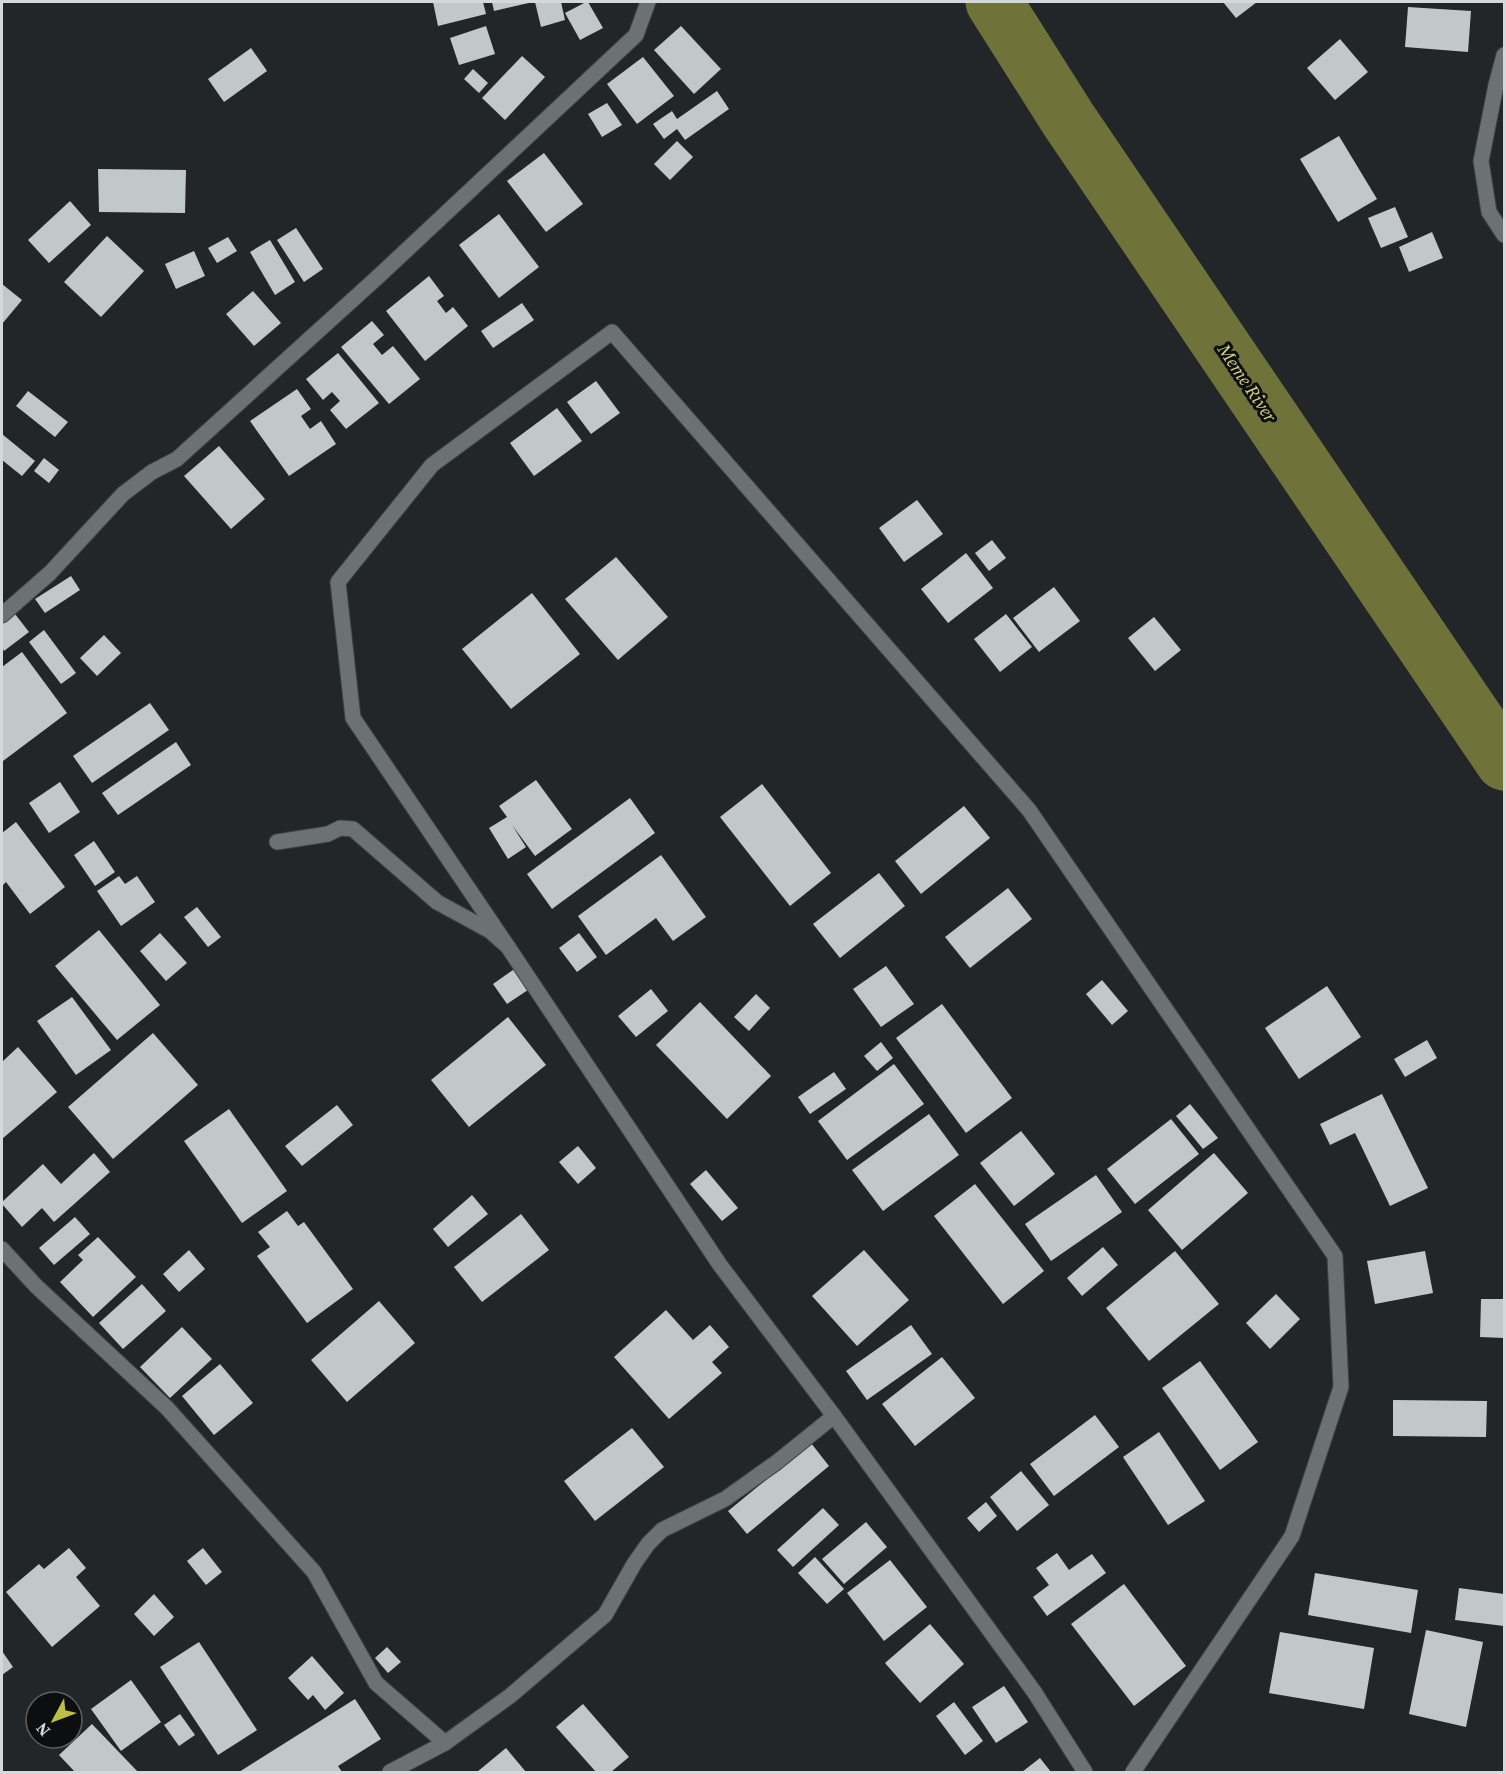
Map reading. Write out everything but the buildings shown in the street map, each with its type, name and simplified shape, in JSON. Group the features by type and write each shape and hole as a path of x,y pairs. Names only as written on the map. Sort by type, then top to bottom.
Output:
{"street":[{"path":"2,615 50,573 123,494 152,472 177,459 381,274 636,35 648,2"},
{"path":"1504,55 1481,161 1489,212 1504,235"},
{"path":"1085,1773 1035,1693 834,1416 720,1265 353,718 338,582 432,465 612,332 1029,810 1335,1256 1341,1387 1292,1536 1133,1773"},
{"path":"277,842 327,834 340,828 352,829 437,902 490,931 508,947"},
{"path":"2,1249 36,1286 167,1408 314,1572 376,1683 445,1743"},
{"path":"390,1773 445,1743 510,1696 605,1615 644,1550 662,1530 725,1499 777,1462 834,1416"}],"waterway":[{"name":"Meme River","path":"994,2 1068,119 1504,762"}]}
